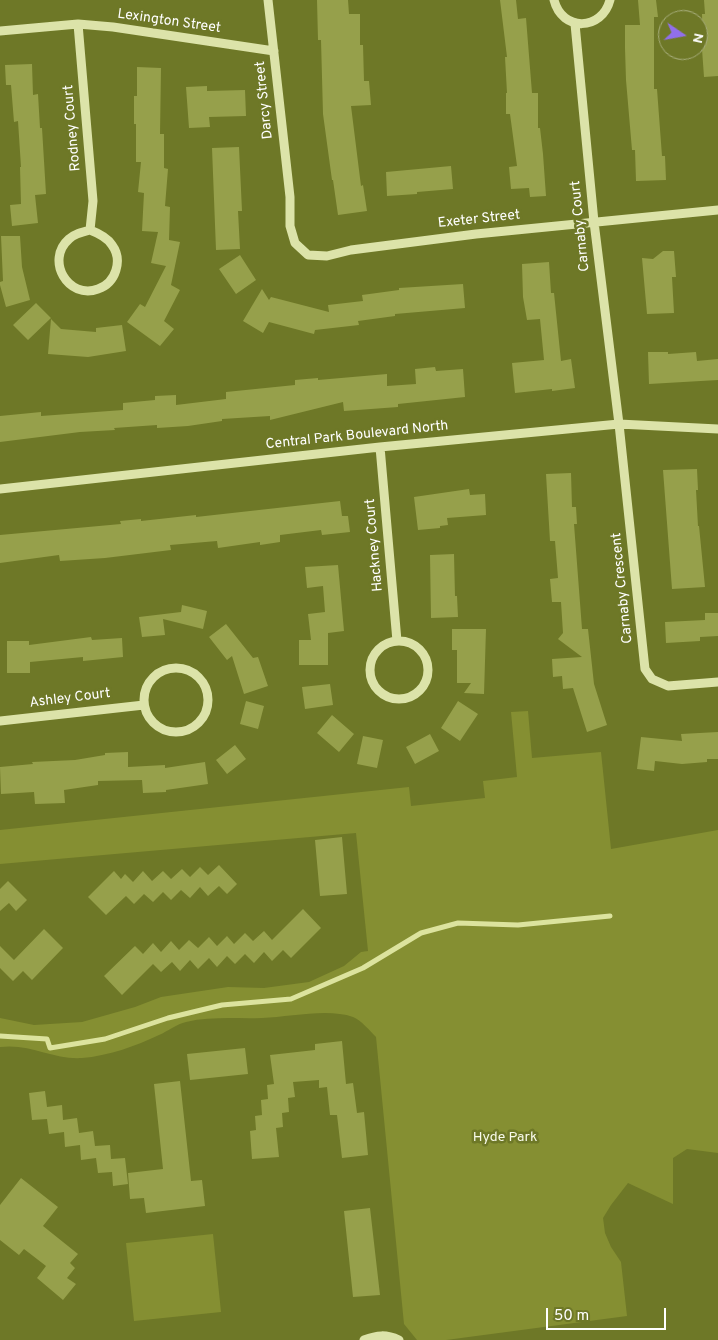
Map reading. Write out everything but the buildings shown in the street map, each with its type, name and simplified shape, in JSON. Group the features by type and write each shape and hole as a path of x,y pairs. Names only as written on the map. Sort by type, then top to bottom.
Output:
{"street":[{"name":"Darcy Street","path":"268,0 290,197"},
{"path":"554,0 560,14 575,24 596,20 603,14 610,0"},
{"name":"Lexington Street","path":"0,32 78,24 113,27 274,50"},
{"name":"Rodney Court","path":"78,24 93,201 90,230"},
{"name":"Carnaby Court","path":"575,24 594,222 619,424"},
{"name":"Exeter Street","path":"290,197 290,226 295,243 308,255 327,256 351,250 476,234 718,210"},
{"path":"90,230 107,238 113,245 118,263 116,272 104,286 96,290 78,290 62,276 58,267 59,256 62,247 69,239 90,230"},
{"name":"Central Park Boulevard North","path":"0,489 380,447 619,424 718,429"},
{"name":"Carnaby Crescent","path":"619,424 645,669 652,679 668,686 718,682"},
{"name":"Hackney Court","path":"380,447 397,641"},
{"path":"397,641 410,643 420,651 426,659 428,670 426,680 417,694 401,700 386,697 382,694 374,687 369,673 370,663 380,647 397,641"},
{"path":"177,668 188,671 198,677 207,693 208,704 204,715 198,724 185,731 174,732 161,728 153,722 144,705 144,694 154,678 163,671 177,668"},
{"name":"Ashley Court","path":"0,721 144,705"},
{"path":"364,1340 386,1335 399,1340"}],"green space":[{"name":"Hyde Park","path":"528,711 532,758 601,752 611,849 718,830 718,1153 687,1149 673,1158 673,1204 628,1183 603,1218 605,1233 611,1247 621,1262 627,1316 446,1340 417,1340 404,1324 376,1037 359,1021 343,1014 332,1013 196,1020 179,1024 150,1039 122,1050 82,1058 62,1057 22,1047 0,1047 0,1018 34,1025 82,1022 135,1007 161,997 228,987 264,988 309,982 344,966 361,952 368,951 356,833 0,864 0,830 409,787 411,806 485,798 483,781 517,777 511,712"},
{"path":"213,1234 221,1312 134,1321 126,1243"}],"waterway":[{"path":"0,1036 47,1039 50,1048 105,1039 168,1018 222,1005 291,999 363,968 421,933 458,923 518,925 610,916"}]}
